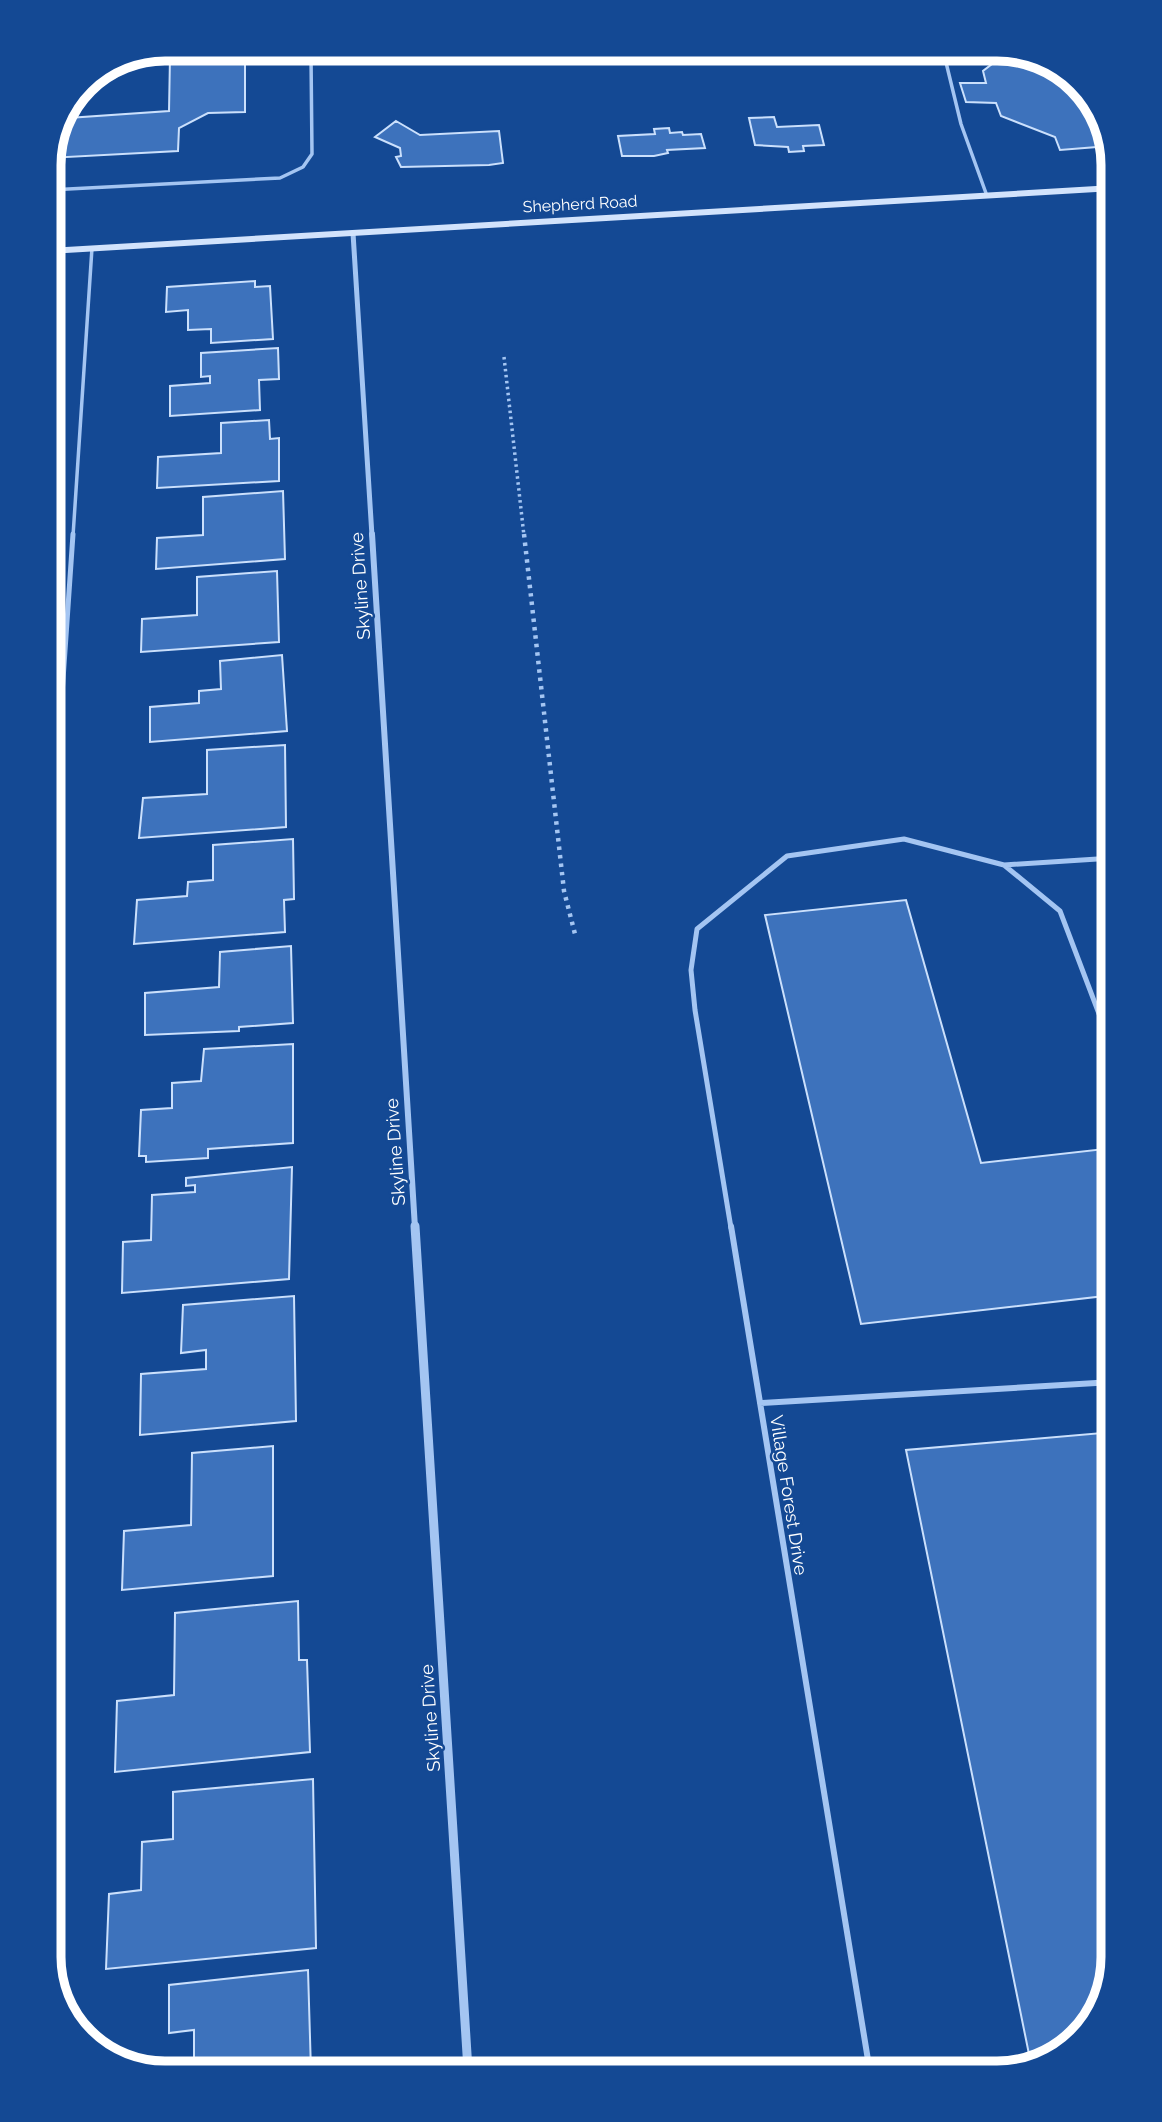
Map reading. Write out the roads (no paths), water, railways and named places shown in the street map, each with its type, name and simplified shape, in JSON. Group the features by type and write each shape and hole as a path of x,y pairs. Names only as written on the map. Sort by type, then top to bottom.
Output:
{"street":[{"name":"Shepherd Road","path":"61,250 1101,189"},
{"name":"Skyline Drive","path":"353,233 467,2061"}],"lane":[{"path":"61,189 281,178 303,167 312,154 311,61"},
{"path":"945,61 953,98 976,171 987,196"},
{"path":"61,707 92,248"},
{"name":"Village Forest Drive","path":"868,2061 695,1010 691,970 697,929 788,856 904,839 1004,865"},
{"path":"1004,865 1101,859"},
{"path":"1004,865 1060,911 1101,1019"},
{"path":"760,1403 1101,1383"}]}
